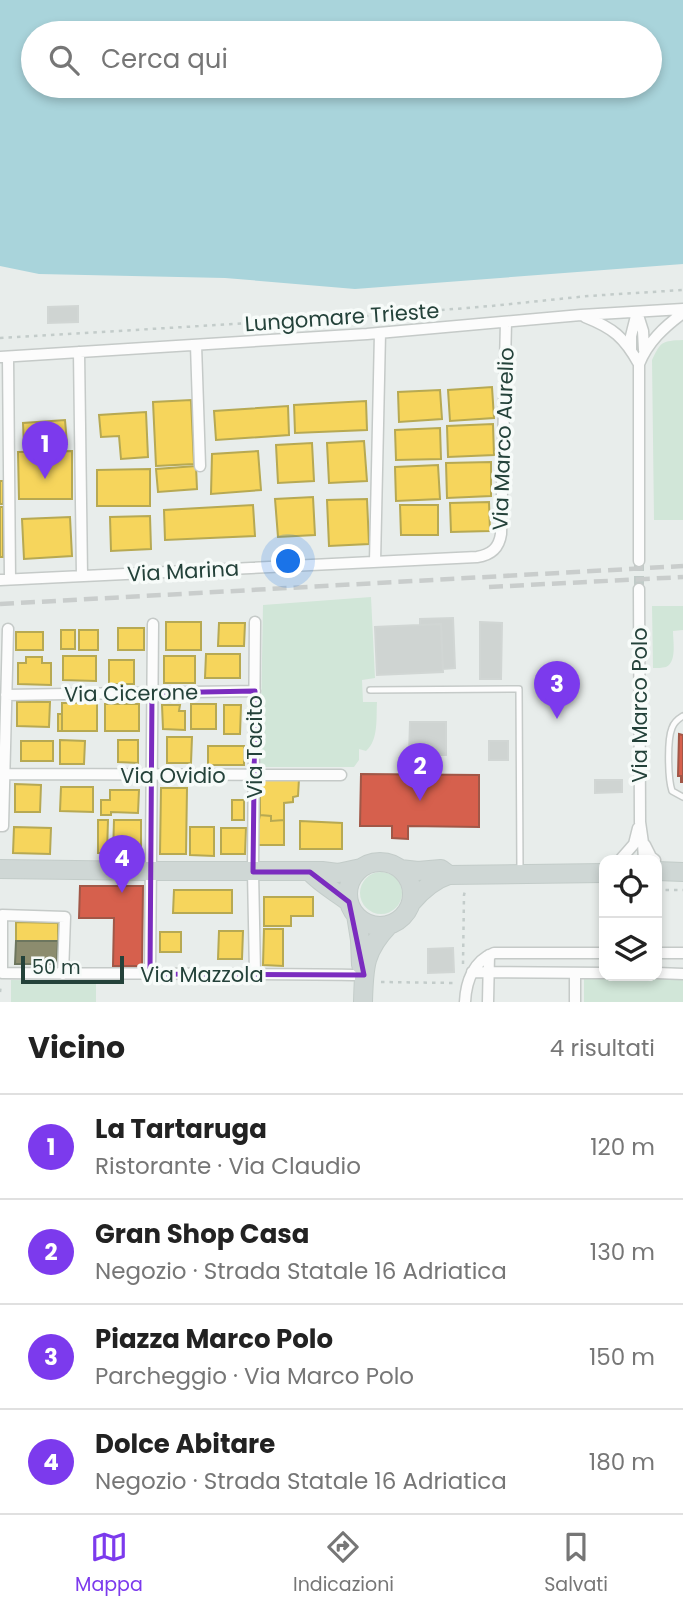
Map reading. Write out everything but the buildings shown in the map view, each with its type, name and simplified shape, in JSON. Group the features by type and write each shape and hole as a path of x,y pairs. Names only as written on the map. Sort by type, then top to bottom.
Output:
{"main road":[{"path":"0,869 338,873 369,864 385,863 400,869 418,871 441,869 450,875"},
{"path":"361,868 350,883 348,893 353,909 363,979"},
{"path":"400,869 412,888 411,903"},
{"path":"310,872 318,881 334,890 363,921 371,925 389,925"},
{"path":"362,1002 363,979 370,948 389,925 403,917 411,903 426,887 441,878 450,875 599,873"}],"street":[{"name":"Lungomare Trieste","path":"4,357 380,333 637,312 683,311"},
{"path":"639,561 639,363 645,350 683,311"},
{"path":"631,349 637,312"},
{"path":"637,312 645,350"},
{"path":"581,316 610,328 620,336 639,363"},
{"name":"Via Marco Aurelio","path":"490,553 498,544 501,534 506,322"},
{"path":"375,562 380,333"},
{"path":"196,345 200,466"},
{"path":"79,352 82,576"},
{"path":"4,357 5,580"},
{"name":"Via Marina","path":"5,580 477,557 490,553"},
{"name":"Via Marco Polo","path":"639,589 639,821 644,855"},
{"name":"Via Tacito","path":"255,622 255,973"},
{"path":"150,974 153,624"},
{"path":"2,826 8,629"},
{"name":"Via Cicerone","path":"6,695 255,691"},
{"name":"Via Ovidio","path":"5,774 341,775"},
{"name":"Via Marco Polo","path":"624,855 634,844 639,821"},
{"name":"Via Marco Polo","path":"643,843 650,855"},
{"name":"Via Marco Polo","path":"662,864 679,872"},
{"path":"1,927 2,915 65,917 63,974"},
{"name":"Via Mazzola","path":"1,927 2,973 255,973 363,979"},
{"path":"465,1002 472,972 479,962 489,955 500,952 599,953"},
{"path":"662,953 683,953"},
{"path":"488,1002 489,955"},
{"path":"472,972 599,973"},
{"path":"575,973 575,1002"},
{"path":"662,973 683,974"}],"lane":[{"path":"370,690 519,690 520,874"},
{"path":"683,716 675,722 670,734 671,786 675,793 683,797"}],"path":[{"name":"Lungomare Trieste","path":"0,338 368,316 683,290"},
{"path":"662,890 683,890"},
{"path":"463,964 465,891"},
{"path":"363,979 461,982"}],"highlighted area":[{"path":"255,691 253,872 310,872 349,902 364,975 150,974 152,693"}],"green space":[{"path":"683,340 683,520 654,520 652,360 663,343"},
{"path":"371,597 375,678 362,680 363,702 377,702 376,728 370,746 366,751 359,749 359,760 354,767 260,767 263,605"},
{"path":"652,606 683,606 683,630 673,631 673,656 666,667 653,668"},
{"path":"381,872 396,878 402,893 396,908 381,914 366,908 360,893 366,878"},
{"path":"584,977 599,977 599,981 662,981 662,978 683,978 683,1002 584,1002"},
{"path":"11,980 96,981 96,1002 11,1002"}],"water":[{"path":"0,0 683,0 683,264 355,289 225,278 39,274 0,266"}],"tunnel":[{"path":"639,561 639,589"}],"railway":[{"path":"0,604 683,566"},
{"path":"489,587 683,577"}],"place":[{"name":"La Tartaruga","path":"45,479"},
{"name":"Piazza Marco Polo","path":"557,719"},
{"name":"Gran Shop Casa","path":"420,801"},
{"name":"Dolce Abitare","path":"122,893"}]}
